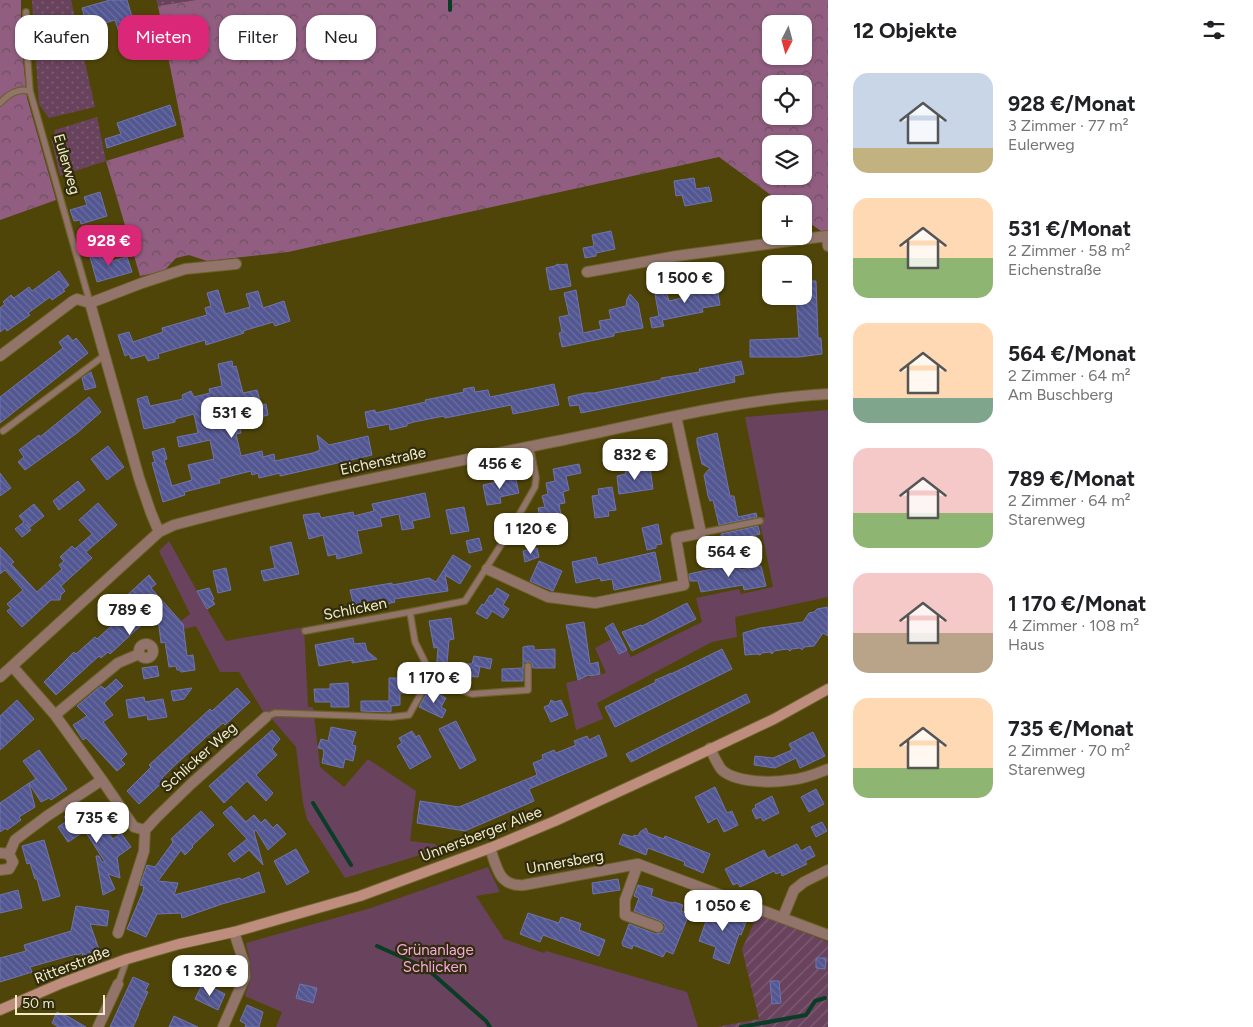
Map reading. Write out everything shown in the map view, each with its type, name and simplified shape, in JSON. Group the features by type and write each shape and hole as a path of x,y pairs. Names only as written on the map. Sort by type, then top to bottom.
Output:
{"main road":[{"name":"Unnersberger Allee","path":"127,959 179,944 234,932 360,896 490,848 555,821 774,719 828,689"},
{"name":"Ritterstraße","path":"0,1010 62,983 127,959"}],"street":[{"path":"587,272 667,257 827,236 828,246"},
{"path":"0,356 73,300 77,299 90,303 185,269 236,264"},
{"name":"Eulerweg","path":"90,303 139,478 150,513 159,532"},
{"name":"Eichenstraße","path":"0,677 159,532 174,525 271,501 676,416 756,401 828,394"},
{"path":"487,569 548,597 595,603 684,585 676,538 701,533 676,416"},
{"path":"55,714 118,663 139,654"},
{"path":"12,666 55,714 134,827 145,830 144,851 118,933"},
{"name":"Schlicker Weg","path":"145,830 191,784 266,718"},
{"path":"710,748 721,769 742,779 764,782 791,780 828,769"},
{"path":"0,870 9,870 12,865 13,859 5,854 16,840 47,816 102,780"},
{"name":"Unnersberg","path":"490,848 503,880 512,885 524,885 638,864"},
{"path":"658,927 624,915 626,900 638,864 828,935"},
{"path":"783,917 794,890 804,882 828,870"},
{"path":"223,1027 246,977 246,967 234,932"},
{"path":"98,1027 118,984"}],"lane":[{"name":"Eulerweg","path":"26,12 30,91 90,303"},
{"path":"0,103 17,91 30,91"},
{"path":"3,431 105,355"},
{"name":"Schlicken","path":"305,631 465,601 487,569 535,487 536,478 530,446"},
{"path":"701,533 760,521"},
{"name":"Schlicken","path":"410,612 415,642 425,662 429,679"},
{"path":"266,718 275,713 391,717 408,715 429,679 472,694 528,690 528,666"},
{"path":"118,984 127,959"}],"green space":[{"path":"0,0 21,0 21,15 15,15 15,60 23,60 27,98 56,200 0,220"},
{"path":"32,0 71,0 74,15 33,15"},
{"path":"156,0 196,0 158,6"},
{"path":"196,0 828,0 828,236 812,225 812,195 771,195 719,157 288,252 207,261 189,255 176,258 164,271 140,276 106,161 184,137 169,60 209,60 209,15 160,15 158,6"},
{"path":"36,60 84,60 95,107 49,118 39,104"},
{"path":"97,117 106,161 60,176 52,141 55,130"},
{"path":"828,410 828,597 735,617 737,637 712,642 597,703 603,719 576,730 566,683 606,673 595,648 619,635 631,657 702,622 696,598 739,589 741,594 773,587 759,518 765,517 745,417"},
{"path":"169,541 226,641 304,627 308,707 313,707 320,767 344,787 368,759 416,791 410,841 435,844 440,849 345,878 307,819 303,803 296,747 272,719 269,721 239,672 220,672 196,626 184,629 181,621 190,614 159,551"},
{"name":"Grünanlage Schlicken","path":"488,867 500,892 476,896 504,939 544,953 546,951 687,992 698,1027 276,1027 282,1012 245,996 250,969 246,943 371,908"},
{"path":"758,914 828,942 828,1027 717,1027 759,1019 742,949"}],"building":[{"path":"110,0 127,0 131,15 118,15 118,29 115,20 108,22 108,15 84,15 82,8"},
{"path":"170,105 176,125 107,148 105,139 121,134 117,123"},
{"path":"694,178 696,189 709,187 712,201 685,206 682,195 676,196 674,181"},
{"path":"100,192 107,216 81,224 80,220 74,221 70,210 87,205 84,197"},
{"path":"611,231 615,249 596,253 596,256 585,258 583,248 594,246 592,235"},
{"path":"109,251 112,261 127,257 132,272 97,282 90,257"},
{"path":"557,264 567,264 571,286 550,290 546,268"},
{"path":"59,271 69,285 63,290 65,291 52,300 50,297 28,313 30,315 7,331 5,328 0,332 0,308 5,304 3,302 11,295 14,298 29,287 32,291"},
{"path":"812,281 816,281 818,338 821,338 822,354 799,357 750,357 750,340 799,338 797,305 812,305"},
{"path":"716,282 720,305 702,308 703,312 662,320 664,326 652,328 650,318 659,316 655,294 666,291 669,301 691,296 690,290"},
{"path":"218,290 225,314 250,307 246,294 258,291 263,308 284,301 290,321 275,326 273,322 206,345 205,340 158,354 159,358 148,361 145,355 131,359 129,354 125,356 118,335 129,332 133,342 163,332 162,328 207,315 205,308 211,306 207,293"},
{"path":"576,290 583,333 601,329 599,321 611,319 609,310 626,306 630,294 638,303 643,328 614,333 614,336 562,347 559,333 562,332 559,317 569,315 564,293"},
{"path":"68,335 73,341 76,338 88,353 0,423 0,397 63,348 59,342"},
{"path":"232,361 233,367 236,366 243,393 257,390 261,405 266,404 268,415 257,418 255,408 232,413 230,406 208,411 212,429 239,423 241,433 236,434 241,456 262,451 263,457 274,454 275,461 313,453 320,450 317,435 329,445 368,436 372,455 351,460 354,469 342,462 280,476 280,473 259,478 258,473 252,475 251,471 219,479 220,483 184,492 185,495 163,502 152,463 155,462 152,452 164,448 167,459 164,460 172,486 192,480 188,465 214,459 210,440 179,447 177,437 198,433 194,414 175,419 175,422 144,429 137,399 147,396 150,406 183,399 182,395 191,391 194,397 210,393 209,389 222,386 218,364"},
{"path":"741,361 744,374 734,376 735,382 581,413 579,405 570,406 568,397 700,372 699,369"},
{"path":"91,372 96,387 85,390 82,378"},
{"path":"554,384 559,405 513,414 511,405 414,422 407,424 407,426 390,430 389,424 368,428 365,412 375,410 375,413 426,402 425,400 464,392 463,389 474,387 475,392 488,390 490,397"},
{"path":"89,397 101,412 77,433 25,470 18,462 24,457 19,450 39,435 40,437"},
{"path":"717,433 730,496 734,496 738,517 756,513 757,517 719,525 713,500 710,501 708,496 704,475 710,468 702,464 697,443 697,438"},
{"path":"108,446 124,467 107,480 91,459"},
{"path":"579,464 581,473 566,476 569,490 563,492 565,503 559,504 563,527 556,529 559,540 538,545 536,533 543,531 538,508 545,507 542,496 548,494 546,483 555,481 553,469"},
{"path":"650,468 653,489 619,494 617,476 626,474 625,472"},
{"path":"0,473 11,488 0,496"},
{"path":"515,476 519,493 500,497 501,503 487,505 483,485"},
{"path":"78,481 85,490 59,510 53,501"},
{"path":"612,487 616,510 608,511 609,516 595,518 592,496 599,495 598,489"},
{"path":"425,493 430,517 412,521 414,528 402,530 399,514 380,518 382,526 357,531 362,553 337,559 336,554 328,556 323,535 309,539 303,515 319,513 321,518 353,512 354,516 374,511 372,504"},
{"path":"98,503 117,525 86,552 92,558 61,586 65,591 61,595 60,600 51,600 22,627 7,611 11,608 7,604 23,590 5,570 0,574 0,547 14,562 11,564 37,592 62,569 59,565 64,561 60,557 72,546 75,549 92,534 79,520"},
{"path":"34,504 44,516 29,528 31,530 22,537 15,529 24,522 19,516"},
{"path":"464,507 469,531 451,534 446,510"},
{"path":"658,524 662,544 647,550 642,528"},
{"path":"758,526 760,534 741,538 742,544 723,547 721,534"},
{"path":"479,538 482,550 469,553 466,541"},
{"path":"291,542 299,574 264,581 261,571 275,568 270,547"},
{"path":"537,548 539,557 525,562 523,551"},
{"path":"655,552 661,580 614,590 612,579 601,581 600,578 576,583 572,562 596,557 598,565"},
{"path":"453,555 471,566 460,584 445,575 448,591 394,599 395,602 355,611 350,590 429,578 436,582"},
{"path":"539,561 562,571 553,591 530,581"},
{"path":"739,563 740,570 761,566 766,586 744,590 743,585 701,592 698,581 690,581 689,574"},
{"path":"226,568 231,590 218,593 213,571"},
{"path":"149,575 156,584 151,588 183,624 187,656 193,655 195,670 181,672 177,670 176,666 169,667 165,642 161,643 159,626 150,617 110,654 108,652 101,658 99,656 56,695 44,682 74,652 76,654 95,637 97,639 130,609 122,600"},
{"path":"209,588 215,604 207,609 197,591"},
{"path":"497,588 509,595 503,605 509,609 503,618 492,611 487,619 476,613 490,595 492,596"},
{"path":"687,603 696,619 632,651 622,632 642,626"},
{"path":"828,607 828,636 823,633 814,646 804,647 802,650 800,648 790,651 787,649 774,651 772,654 770,652 760,655 745,655 743,633 760,628 803,622 809,613"},
{"path":"451,618 454,639 449,640 447,663 472,664 474,656 492,659 490,669 474,665 480,667 478,677 436,674 438,647 434,648 429,621"},
{"path":"584,622 590,664 598,662 600,674 589,675 578,680 566,625"},
{"path":"613,623 627,650 619,654 605,628"},
{"path":"353,638 354,644 365,643 367,651 377,659 352,663 352,660 319,666 315,645"},
{"path":"534,646 534,650 555,649 555,668 533,668 532,663 528,661 523,666 523,647"},
{"path":"722,649 732,669 615,727 605,707 656,682 655,680"},
{"path":"157,666 159,676 144,679 142,668"},
{"path":"523,668 523,681 502,681 502,669"},
{"path":"389,678 405,678 405,693 400,693 400,705 391,706 391,712 361,711 361,701 389,701"},
{"path":"116,679 123,686 104,703 113,715 103,722 127,754 121,760 125,764 117,771 86,738 83,740 73,725 87,716 77,706 101,686 105,689"},
{"path":"348,683 349,707 331,707 331,702 315,702 314,689 330,689 330,684"},
{"path":"192,688 184,699 173,701 171,691"},
{"path":"237,688 250,702 225,725 223,723 206,737 174,766 162,778 164,781 139,804 127,791 151,767 149,765 210,709 212,711"},
{"path":"429,689 446,698 441,707 446,710 442,718 419,707"},
{"path":"746,694 750,702 631,762 626,754"},
{"path":"144,697 145,702 163,699 167,717 148,720 147,715 129,718 126,700"},
{"path":"17,700 34,719 0,750 0,716"},
{"path":"551,700 555,702 561,700 568,715 551,722 544,707 549,705"},
{"path":"456,721 476,760 460,769 439,729"},
{"path":"331,727 356,732 352,745 356,746 353,761 345,759 343,768 322,763 324,752 323,749 318,748 321,739 328,741"},
{"path":"272,730 280,739 272,749 277,755 256,775 273,793 266,801 247,781 224,803 209,786"},
{"path":"412,731 416,737 419,735 431,757 410,769 397,746 402,743 399,738"},
{"path":"813,732 825,756 800,768 796,758 775,768 754,765 755,756 773,758 792,750 789,744"},
{"path":"599,735 607,756 529,789 534,801 465,831 417,823 420,801 459,807 537,775 533,763 543,759 542,755 554,750 556,753 576,745 574,741 587,736 589,740"},
{"path":"39,750 67,789 51,800 49,798 41,802 29,783 36,779 23,761"},
{"path":"29,783 35,807 19,817 21,820 7,830 6,828 0,832 0,803"},
{"path":"715,787 727,813 732,811 738,825 724,832 717,818 708,823 695,797"},
{"path":"816,789 824,804 809,812 801,797"},
{"path":"772,796 779,813 763,821 761,817 756,819 752,810 756,807 755,805"},
{"path":"83,804 99,828 103,825 113,839 121,833 131,847 117,857 120,878 108,874 115,889 103,895 96,856 99,856 102,862 105,862 85,831 68,842 58,827 67,821 64,817"},
{"path":"231,806 246,822 254,815 261,823 265,819 273,828 277,824 286,834 268,850 256,830 254,832 263,865 249,850 234,862 228,854 247,839 223,813"},
{"path":"201,811 214,825 185,855 181,850 158,881 178,883 174,895 240,878 241,880 259,872 265,892 182,918 181,913 157,914 146,937 127,929 144,889 144,886 140,885 147,865 155,867 173,842 171,839"},
{"path":"822,822 827,831 816,837 811,827"},
{"path":"646,828 648,833 664,839 665,836 710,854 703,873 684,865 685,862 648,848 646,855 619,844 623,834 633,837 634,835 638,836"},
{"path":"44,840 60,896 43,901 37,879 35,879 30,863 27,864 22,846"},
{"path":"797,844 801,851 810,846 815,856 805,861 807,864 782,876 781,872 776,874 774,871 740,887 738,883 733,885 725,869 764,850 768,858"},
{"path":"296,849 309,872 287,885 274,861"},
{"path":"618,879 620,890 593,894 592,883"},
{"path":"638,885 653,889 651,896 683,905 681,911 689,914 673,954 666,951 663,957 633,945 632,949 623,946 622,943 629,924 656,934 662,933 665,929 665,925 661,921 634,911 639,898 634,896"},
{"path":"18,890 22,908 0,913 0,895"},
{"path":"715,905 748,917 741,935 739,934 729,964 713,958 716,947 699,941 710,910 713,911"},
{"path":"76,906 109,911 107,926 90,924 101,955 85,961 82,953 76,954 30,967 32,972 0,982 0,958 26,951 24,945 71,931"},
{"path":"528,913 559,923 561,917 581,924 579,930 605,940 599,956 543,935 540,942 520,934"},
{"path":"816,958 826,958 825,969 816,968"},
{"path":"133,977 149,984 145,991 148,992 139,1014 133,1027 110,1027"},
{"path":"770,981 779,981 781,1003 772,1004"},
{"path":"203,983 225,994 218,1010 195,999"},
{"path":"300,984 317,988 313,1003 296,998"},
{"path":"247,1005 263,1012 259,1027 245,1027 246,1024 240,1021"},
{"path":"57,1012 86,1027 58,1027 52,1023"},
{"path":"174,1016 198,1027 169,1027"}],"waterway":[{"path":"450,0 450,10"},
{"path":"313,803 351,865"},
{"path":"377,946 426,968 486,1021 490,1027"},
{"path":"741,1027 806,1015 815,1001 825,998"}]}
